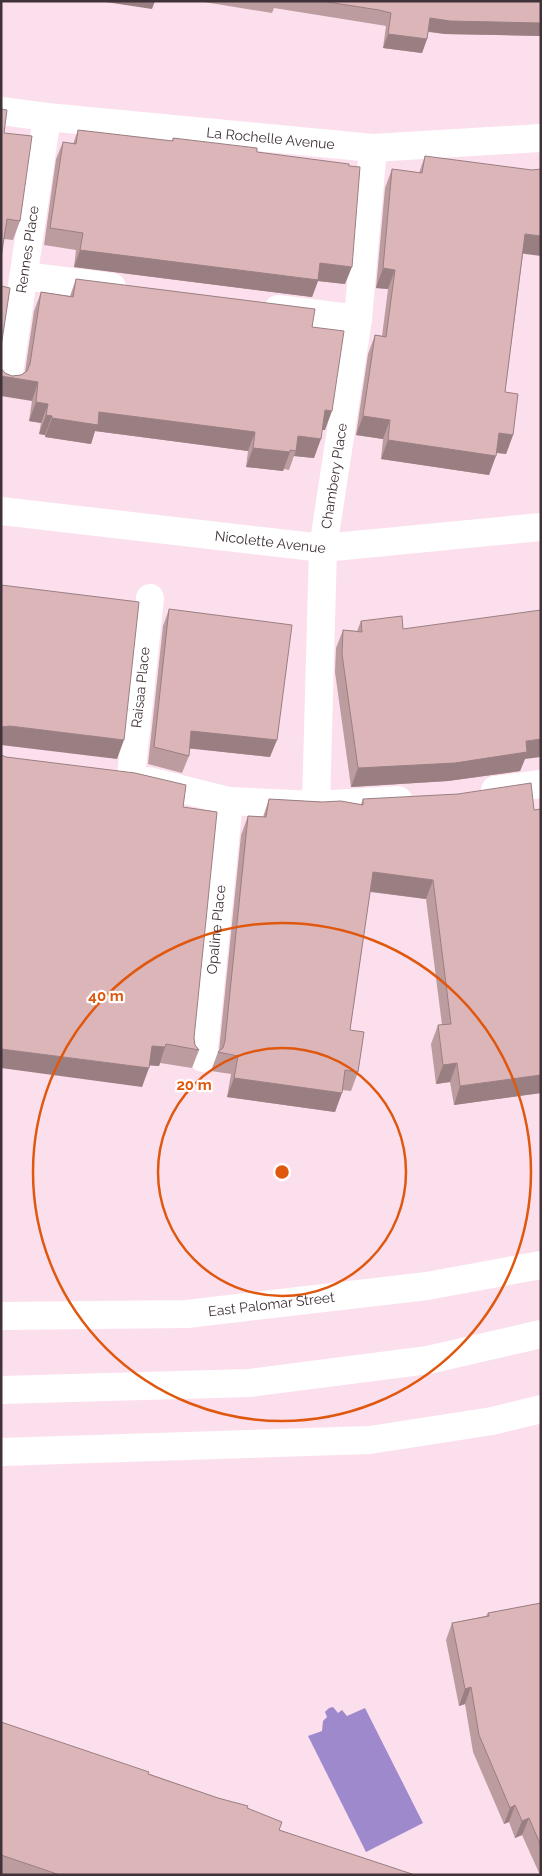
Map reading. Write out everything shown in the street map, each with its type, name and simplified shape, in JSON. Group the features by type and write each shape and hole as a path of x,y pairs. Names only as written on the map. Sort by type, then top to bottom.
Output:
{"street":[{"name":"La Rochelle Avenue","path":"1,110 47,117 373,148 541,138"},
{"name":"Rennes Place","path":"8,380 47,117"},
{"name":"Chambery Place","path":"316,805 323,548 358,319 373,148"},
{"path":"24,276 132,290"},
{"path":"250,305 358,319"},
{"name":"Nicolette Avenue","path":"1,511 323,548 541,527"},
{"name":"Raisaa Place","path":"130,776 150,598"},
{"path":"103,773 130,776 229,801 316,805 421,799"},
{"path":"468,794 541,784"},
{"name":"Opaline Place","path":"203,1058 229,801"},
{"name":"East Palomar Street","path":"1,1316 187,1314 428,1286 541,1265"},
{"path":"1,1390 250,1383 428,1360 541,1334"},
{"path":"1,1452 370,1440 492,1421 541,1409"}],"shaded area":[{"path":"333,1707 338,1713 342,1710 347,1716 365,1708 423,1823 366,1852 308,1736 322,1731 323,1721 327,1717 325,1712"}],"building":[{"path":"321,1 541,1 541,23 450,21 430,18 427,39 388,34 391,13"},
{"path":"1,109 7,110 4,133 32,136 20,221 7,219 1,258"},
{"path":"78,130 173,141 173,138 257,148 257,152 360,167 352,267 320,263 318,280 80,250 83,233 50,228 63,142 76,144"},
{"path":"425,156 532,170 541,169 541,236 525,234 505,392 518,394 513,435 499,433 496,456 388,440 390,420 363,416 375,335 386,337 395,270 383,268 392,169 422,173"},
{"path":"76,279 315,309 312,327 344,331 332,411 325,410 321,439 298,436 296,451 290,450 290,452 253,448 255,432 99,412 98,425 52,418 52,416 46,415 48,404 36,402 38,382 1,376 1,368 5,373 12,376 21,375 27,371 30,364 41,292 73,297"},
{"path":"1,286 10,288 1,347"},
{"path":"1,585 139,602 124,740 10,726 1,727"},
{"path":"169,609 292,625 277,740 191,731 189,756 154,747"},
{"path":"541,610 541,739 526,741 527,752 455,763 358,768 342,654 343,630 362,632 361,621 402,616 403,629"},
{"path":"1,755 135,773 186,785 183,807 217,812 194,1038 195,1045 199,1050 166,1044 165,1047 152,1046 149,1068 1,1049"},
{"path":"531,783 534,810 541,809 541,1075 460,1086 457,1063 443,1065 438,1025 451,1024 433,880 373,872 350,1030 364,1032 358,1072 345,1070 342,1093 234,1078 238,1056 218,1052 223,1048 225,1041 248,816 266,817 269,799 322,802 341,801 363,805 363,799 458,794"},
{"path":"541,1603 541,1846 529,1818 522,1821 515,1805 510,1808 479,1735 471,1687 465,1689 452,1623 489,1616 488,1613"},
{"path":"1,1722 149,1772 148,1774 218,1798 248,1806 247,1808 282,1822 279,1830 415,1875 60,1875 1,1855"}]}
